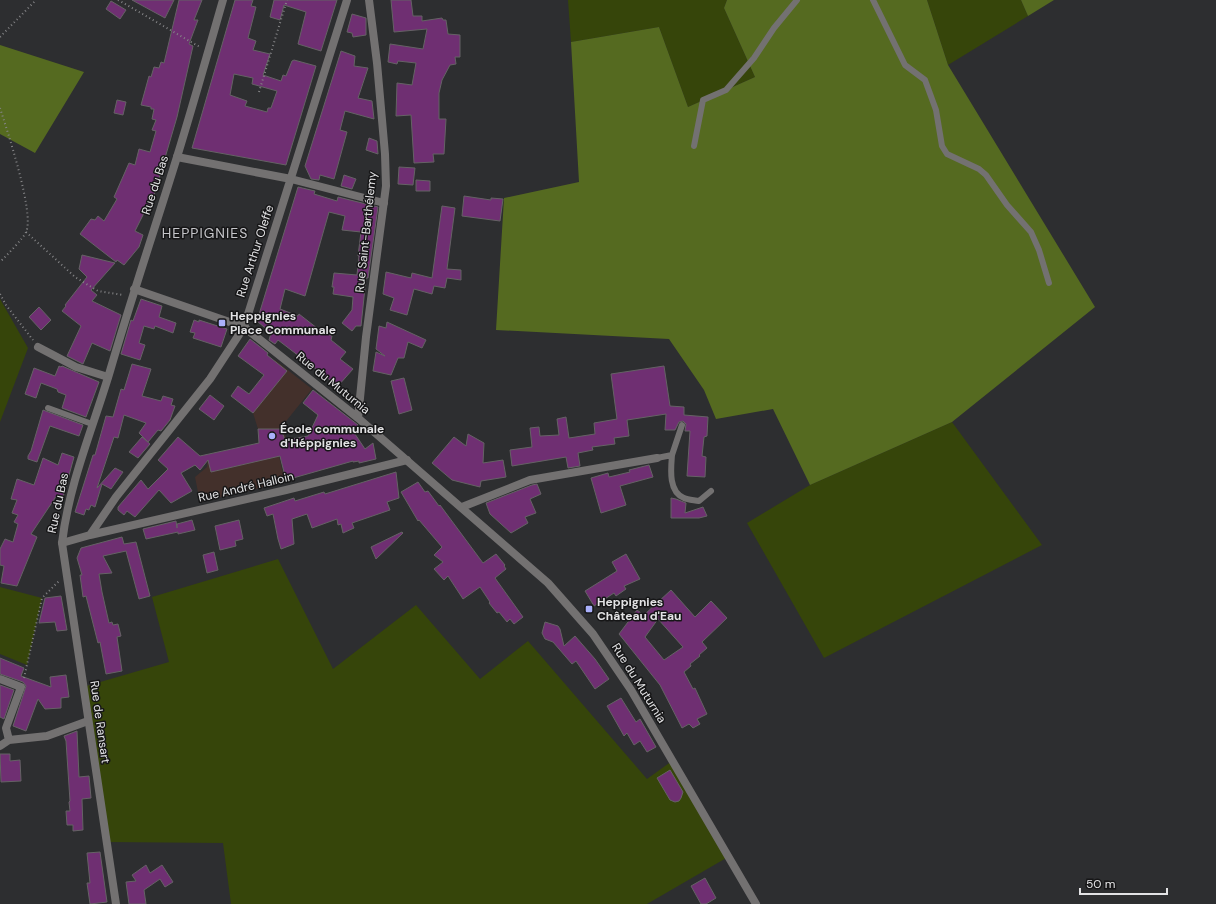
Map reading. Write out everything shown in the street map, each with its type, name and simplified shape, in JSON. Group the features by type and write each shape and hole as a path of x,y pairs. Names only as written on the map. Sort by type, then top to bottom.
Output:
{"street":[{"name":"Rue du Bas","path":"62,543 67,511 77,471 177,157 224,0"},
{"name":"Rue Arthur Oleffe","path":"90,535 116,497 210,379 244,327 347,0"},
{"name":"Rue Saint-Barthélemy","path":"358,418 366,337 386,186 385,154 377,63 369,0"},
{"path":"177,157 291,179 384,203"},
{"name":"Rue du Muturnia","path":"133,293 244,327 358,418 548,583 593,634 631,690 756,904"},
{"path":"38,347 76,367 108,377"},
{"path":"462,507 530,480 657,458"},
{"name":"Rue André Halloin","path":"90,535 294,488 407,460"},
{"path":"62,543 90,535"},
{"name":"Rue de Ransart","path":"62,543 116,904"},
{"path":"0,679 21,687 3,727 9,740"},
{"path":"0,746 9,740 47,736 88,721"}],"lane":[{"path":"694,146 703,100 726,90 754,58 774,28 797,0"},
{"path":"873,0 905,66 925,80 936,110 942,146 947,154 979,169 986,175 1007,205 1031,232 1039,250 1049,283"},
{"path":"48,408 92,424"},
{"path":"682,425 672,454 671,473 674,489 683,498 700,501 711,492"},
{"path":"657,458 672,454"}],"path":[{"path":"0,37 36,0"},
{"path":"118,0 157,24 208,52"},
{"path":"259,92 287,0"},
{"path":"0,108 17,165 28,212 26,232 0,262"},
{"path":"26,232 75,277 98,291 133,293"},
{"path":"0,294 6,305 38,347"},
{"path":"21,687 42,598 66,573"}],"shaded area":[{"name":"École communale d'Héppignies","path":"275,360 312,389 283,425 287,443 279,456 285,482 200,502 195,477 207,467 208,455 259,443 258,429 253,413 242,404"}],"green space":[{"path":"568,0 727,0 724,8 755,77 688,107 659,27 571,42"},
{"path":"727,0 927,0 948,65 1095,307 952,422 810,485 773,409 716,419 704,390 669,339 496,330 504,198 579,182 571,42 659,27 688,107 755,77 724,8"},
{"path":"927,0 1021,0 1028,16 948,65"},
{"path":"1021,0 1054,0 1028,16"},
{"path":"0,45 84,72 35,153 0,134"},
{"path":"0,299 28,348 0,422"},
{"path":"952,422 1042,545 824,658 747,523 810,485"},
{"path":"278,559 333,669 416,605 480,679 528,641 647,779 672,761 728,857 647,904 231,904 223,843 106,842 83,687 169,662 152,597"},
{"path":"0,587 42,598 27,665 0,654"}],"building":[{"path":"132,0 174,0 165,18"},
{"path":"179,0 202,0 194,20 198,20 189,44 193,46 177,117 150,209 147,207 135,231 143,235 139,247 124,265 117,260 116,262 80,234 91,219 95,220 98,216 104,221 117,199 114,197 129,163 135,165 139,149 150,152 156,131 152,130 156,120 152,119 154,109 141,105 149,76 151,77 154,67 159,68 161,62 164,63"},
{"path":"235,0 253,0 251,6 256,7 248,38 256,41 253,50 270,54 263,75 281,81 283,75 286,76 292,61 294,60 316,66 286,165 192,148","holes":["234,74 253,78 252,84 277,91 271,108 268,108 267,112 245,106 247,101 230,95"]},
{"path":"274,0 337,0 321,51 298,44 306,12 284,5 280,20 270,17"},
{"path":"391,0 411,0 413,16 422,16 422,21 442,18 443,20 446,20 448,34 460,35 460,57 455,57 456,64 450,65 442,80 439,93 439,119 446,119 444,154 433,154 434,162 414,163 411,115 396,116 397,83 412,85 416,63 398,61 397,64 388,62 390,44 423,49 427,29 394,32"},
{"path":"111,1 126,10 120,19 106,9"},
{"path":"352,14 366,18 366,35 353,37 352,33 347,32"},
{"path":"341,51 355,56 354,66 368,68 358,98 372,101 374,119 345,111 340,130 347,132 334,179 320,175 319,180 311,179 305,166"},
{"path":"117,100 126,102 123,115 114,113"},
{"path":"369,138 377,141 378,154 366,150"},
{"path":"399,167 415,168 413,185 398,184"},
{"path":"344,175 356,179 352,189 341,186"},
{"path":"416,180 430,181 430,191 416,191"},
{"path":"298,187 315,191 314,194 337,201 338,197 378,207 368,278 366,278 361,326 356,326 352,331 342,323 352,310 353,297 333,294 334,287 332,287 334,273 357,275 361,232 342,230 345,216 329,212 305,296 285,289 280,309 298,316 299,314 322,332 332,336 331,340 346,352 340,359 353,369 338,386 278,340 275,344 269,340 271,333 257,321"},
{"path":"464,196 491,200 491,198 503,199 500,221 462,216"},
{"path":"442,206 455,208 447,269 461,270 461,280 447,278 445,288 434,286 432,294 414,289 407,315 390,310 394,298 383,294 386,272 411,278 412,273 432,278"},
{"path":"82,255 115,263 91,290 97,295 92,301 121,315 110,351 92,343 83,364 67,356 81,326 62,311 87,277 79,269"},
{"path":"141,299 162,306 159,317 176,323 173,333 155,326 154,329 144,326 139,343 145,345 140,360 121,354 131,320 133,321"},
{"path":"39,307 51,320 41,330 29,317"},
{"path":"194,320 199,322 199,320 227,329 221,347 193,338 195,333 190,332"},
{"path":"387,322 426,340 422,348 408,342 404,358 398,358 391,375 373,371 376,352 385,356 376,349 379,326 386,328"},
{"path":"250,339 287,371 253,413 231,396 238,386 249,394 264,375 238,356"},
{"path":"132,364 151,369 142,396 161,401 163,396 173,399 171,405 175,406 170,420 161,431 158,430 148,442 139,433 146,423 124,415 118,438 114,437 97,488 115,468 123,472 111,489 102,484 95,507 91,505 89,510 86,509 84,515 75,512 93,455 95,455 106,416 113,417 121,389 124,390"},
{"path":"59,366 99,382 86,417 62,408 66,395 58,392 57,389 41,383 36,398 25,394 34,368 55,376"},
{"path":"664,366 670,406 684,407 684,415 708,417 707,436 704,437 702,456 706,457 705,477 687,476 690,431 685,431 686,424 683,421 679,422 675,430 665,430 666,414 627,420 629,436 614,438 615,444 592,447 593,450 578,453 580,466 568,468 566,457 512,466 510,450 532,447 530,428 539,427 540,436 559,435 557,419 566,417 569,438 595,434 594,423 617,419 611,374"},
{"path":"404,378 412,410 399,414 391,381"},
{"path":"313,390 358,425 353,431 365,449 373,443 376,459 359,463 359,461 353,461 286,480 280,456 211,472 208,460 200,470 195,465 181,473 192,491 171,503 159,490 135,517 127,511 124,515 118,510 118,507 141,480 148,489 168,469 158,460 178,437 200,456 259,443 258,429 281,429 285,440 308,436 318,415 303,403"},
{"path":"210,395 224,406 214,420 199,409"},
{"path":"43,410 83,425 79,436 50,426 37,462 28,459 28,456 31,451"},
{"path":"468,434 484,443 483,463 503,460 506,477 481,481 480,487 452,480 432,463 454,437 466,446"},
{"path":"142,437 150,444 138,458 129,452"},
{"path":"62,453 74,457 63,497 57,495 31,534 37,537 17,586 1,583 4,566 0,565 0,549 5,539 13,542 18,524 14,522 18,515 12,513 17,500 11,499 17,479 34,485 43,458 58,465"},
{"path":"649,465 653,477 620,486 626,505 601,513 591,478 608,473 609,477 630,472 629,470"},
{"path":"396,472 399,498 387,502 390,510 352,523 354,528 343,533 341,524 338,525 337,519 312,528 307,514 292,519 294,544 281,549 273,514 267,516 264,508 294,498 295,501 324,492 325,494"},
{"path":"418,482 425,492 428,491 439,506 440,505 483,563 496,554 505,565 504,566 506,569 495,578 523,617 514,624 510,619 507,622 499,612 497,613 489,603 490,602 480,587 463,599 448,576 444,580 434,569 443,562 434,555 442,547 419,520 418,521 401,492"},
{"path":"537,484 541,494 530,499 536,513 525,517 528,523 511,533 490,514 486,503"},
{"path":"671,498 686,503 685,513 703,507 707,516 699,518 671,518"},
{"path":"192,520 195,530 178,534 178,532 146,539 143,529 176,521 177,528 177,524"},
{"path":"239,520 243,539 235,541 236,546 220,550 215,526"},
{"path":"402,532 403,533 376,559 371,547"},
{"path":"122,537 124,544 136,542 150,596 139,599 126,551 103,556 112,573 99,574 109,623 112,622 113,625 118,624 121,636 117,637 122,671 106,674 100,642 98,643 86,596 83,597 80,575 82,575 77,558 81,548"},
{"path":"214,552 218,570 207,573 203,555"},
{"path":"626,554 640,579 624,586 626,589 616,596 614,593 594,606 585,591 617,571 612,562"},
{"path":"671,590 695,617 711,601 727,618 702,642 707,648 690,664 691,666 684,672 693,689 695,688 707,714 697,719 700,724 693,728 689,724 682,728 660,685 619,634 637,610 644,615","holes":["658,619 683,647 664,660 645,637"]},
{"path":"61,596 67,630 57,631 55,622 39,623 45,598"},
{"path":"545,622 558,626 564,646 575,636 595,659 609,679 595,689 576,661 572,664 553,642 545,639 542,633"},
{"path":"0,658 24,668 21,676 51,687 50,677 66,675 69,697 61,698 61,708 45,709 38,699 26,731 13,726 26,686 23,682 0,674"},
{"path":"0,685 14,690 4,719 0,717"},
{"path":"621,698 636,722 640,719 656,747 647,752 640,741 634,745 627,733 624,736 607,706"},
{"path":"77,731 79,777 89,776 91,798 82,799 83,830 73,831 73,825 67,825 66,811 70,811 70,801 66,741 64,736"},
{"path":"0,754 10,754 10,761 20,760 21,781 1,782"},
{"path":"670,770 683,792 679,801 675,802 670,800 657,778"},
{"path":"100,852 107,902 90,904 87,883 90,883 87,853"},
{"path":"146,865 150,873 162,865 173,882 165,887 160,879 144,890 146,904 129,904 126,882 136,881 132,875"},
{"path":"705,878 716,898 706,904 701,904 691,886"}],"place":[{"name":"Heppignies Place Communale","path":"222,323"},
{"name":"École communale d'Héppignies","path":"272,436"},
{"name":"Heppignies Château d'Eau","path":"589,609"}],"district":[{"name":"HEPPIGNIES","path":"205,233"}]}
